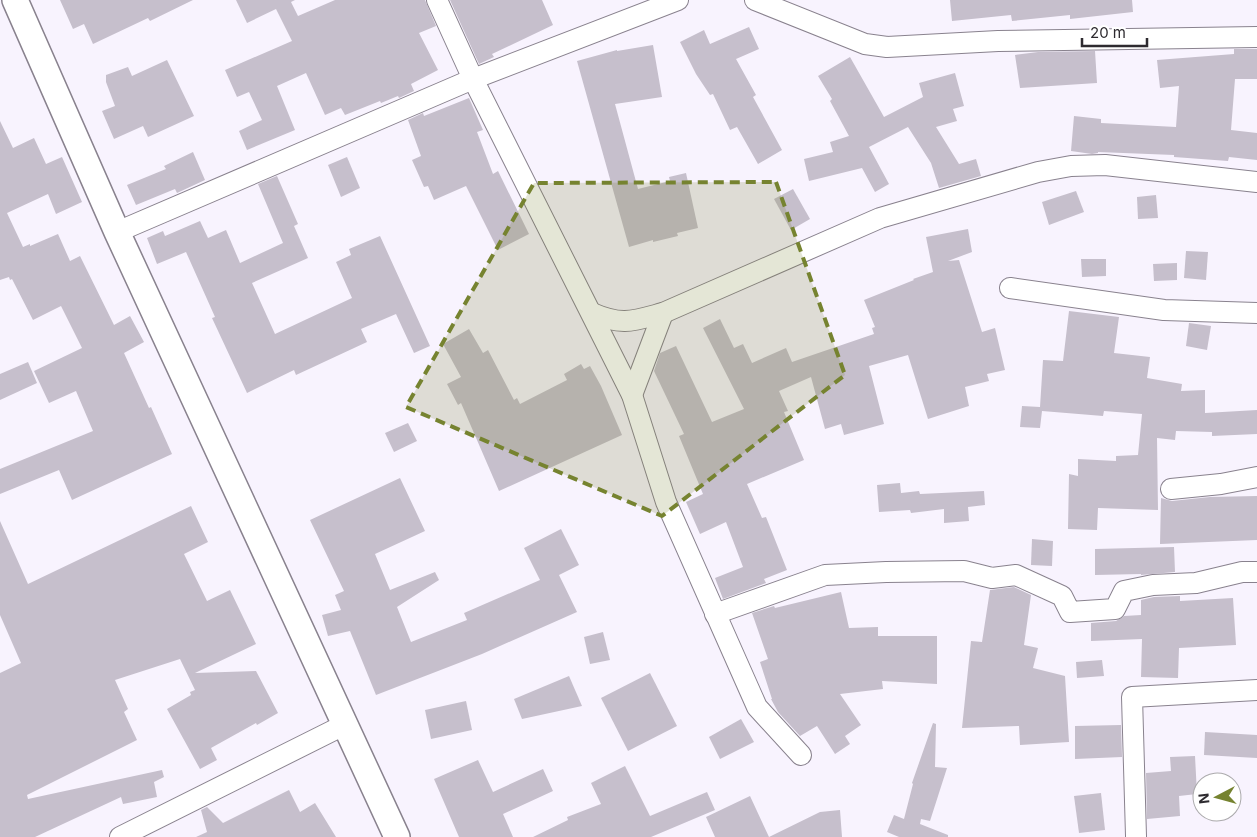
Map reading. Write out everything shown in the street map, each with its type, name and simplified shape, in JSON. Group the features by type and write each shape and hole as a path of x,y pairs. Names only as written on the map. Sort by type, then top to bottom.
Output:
{"street":[{"path":"15,0 117,232 397,837"},
{"path":"437,0 473,79 632,395 666,502 757,707 801,755"},
{"path":"117,232 473,79 678,0"},
{"path":"756,0 865,44 886,47 998,40 1257,37"},
{"path":"592,313 610,320 629,322 663,313 880,218 1038,172 1071,166 1105,164 1257,182"},
{"path":"1010,288 1164,310 1257,313"},
{"path":"632,395 663,313"},
{"path":"1171,489 1221,484 1257,477"},
{"path":"715,614 825,575 955,571 964,571 992,578 1016,575 1062,596 1070,612 1115,609 1124,591 1153,585 1196,583 1242,572 1257,572"},
{"path":"1136,836 1132,697 1257,690"},
{"path":"120,837 344,725"}],"highlighted area":[{"path":"776,182 845,375 662,516 406,407 534,183"}],"building":[{"path":"60,0 193,0 150,21 148,18 93,44 84,24 73,29"},
{"path":"236,0 295,0 291,2 298,16 335,0 425,0 436,26 419,33 438,70 411,84 414,91 399,98 398,96 381,103 380,101 345,115 341,108 325,115 306,73 277,86 295,130 247,150 239,131 262,120 249,92 237,97 225,70 292,41 276,9 247,23"},
{"path":"450,0 542,0 553,25 492,54 494,57 479,64"},
{"path":"950,0 1132,0 1133,12 1070,19 1070,15 1012,21 1011,15 952,21"},
{"path":"749,27 759,49 736,59 756,95 753,97 782,150 758,164 737,127 730,130 713,94 710,95 696,74 680,42 704,30 710,44"},
{"path":"653,45 662,97 615,104 638,189 670,181 669,177 686,173 698,228 677,233 678,236 653,242 653,240 629,247 577,61 617,50"},
{"path":"1234,49 1257,49 1257,79 1235,79 1231,130 1257,133 1257,160 1229,157 1228,161 1174,157 1174,155 1098,152 1092,154 1071,151 1074,116 1101,119 1101,123 1176,127 1179,86 1160,88 1157,60 1234,54"},
{"path":"1095,51 1097,83 1020,88 1015,55 1038,52"},
{"path":"850,57 884,117 923,97 919,83 955,73 964,106 953,109 957,121 936,127 959,164 976,159 981,176 939,188 931,163 908,127 869,147 889,184 875,192 862,168 809,181 804,159 833,152 830,142 849,136 830,101 832,99 818,76"},
{"path":"167,60 194,116 148,137 143,126 114,139 102,111 115,106 106,82 106,75 128,67 132,76"},
{"path":"469,98 483,130 477,132 493,174 498,171 529,234 498,250 466,186 434,200 428,186 424,187 412,160 421,156 408,120 423,113 424,116"},
{"path":"0,121 13,148 34,138 46,164 62,157 82,202 56,214 48,194 7,213 23,247 58,234 70,261 80,256 114,325 130,316 144,342 124,353 172,454 72,500 59,470 0,494 0,469 93,431 76,391 49,403 34,371 82,348 61,306 33,320 12,279 10,280 9,277 0,280"},
{"path":"193,152 205,180 177,193 175,189 136,205 127,185 166,169 164,166"},
{"path":"347,157 360,188 341,197 328,165"},
{"path":"277,176 298,224 294,226 308,258 252,283 275,334 352,298 336,262 351,255 349,249 380,236 430,346 414,353 396,314 361,329 367,342 296,375 294,370 247,393 212,318 215,317 186,252 157,264 147,238 163,231 165,236 200,221 208,238 226,230 240,263 283,243 258,184"},
{"path":"793,189 810,219 791,230 774,199"},
{"path":"1076,191 1084,212 1049,225 1042,202"},
{"path":"1156,195 1158,218 1138,219 1137,197"},
{"path":"968,229 972,252 948,261 959,260 982,332 995,328 1005,370 987,374 989,381 965,387 969,406 928,419 908,355 869,366 884,424 844,435 841,424 825,429 811,377 779,391 788,411 784,412 804,460 747,484 762,518 766,517 787,570 764,579 766,583 723,599 715,578 743,567 726,522 700,534 686,502 703,494 679,436 684,434 654,371 660,353 676,346 712,422 744,409 703,328 720,319 734,348 743,344 752,363 786,348 792,362 874,334 872,328 875,327 864,300 933,272 926,237"},
{"path":"1186,251 1208,252 1206,280 1184,278"},
{"path":"1081,259 1106,259 1106,276 1082,277"},
{"path":"1177,263 1177,280 1154,281 1153,264"},
{"path":"1069,311 1119,317 1114,353 1150,357 1147,378 1182,384 1181,391 1205,390 1205,413 1257,410 1257,434 1212,436 1212,432 1176,431 1175,440 1157,438 1158,510 1098,508 1097,530 1068,529 1069,474 1078,476 1078,459 1116,461 1116,456 1138,455 1142,414 1104,411 1103,416 1042,411 1040,428 1020,427 1022,406 1040,407 1043,360 1063,361"},
{"path":"1189,323 1211,326 1207,350 1186,346"},
{"path":"469,329 483,353 488,350 514,400 517,398 520,404 567,380 564,374 581,364 584,369 590,366 601,386 622,435 499,491 461,403 458,405 447,384 461,377 443,344"},
{"path":"28,362 37,383 0,400 0,374"},
{"path":"408,423 417,441 394,452 385,433"},
{"path":"400,478 425,531 375,554 390,590 435,572 439,580 397,607 411,642 467,620 464,613 540,580 524,548 561,529 579,565 559,575 577,612 482,654 376,695 350,631 328,636 322,615 341,610 335,595 344,591 310,520"},
{"path":"900,483 901,493 919,491 920,494 984,491 985,505 968,507 969,521 944,523 944,509 911,513 910,510 879,512 877,485"},
{"path":"1257,496 1257,540 1160,544 1161,498 1172,501 1210,497"},
{"path":"191,506 208,542 184,554 207,601 230,590 256,644 195,673 256,671 278,713 211,748 217,760 200,769 167,709 191,695 190,692 195,690 180,659 115,680 128,709 124,712 137,740 27,795 28,799 162,770 164,777 154,782 157,797 123,804 121,797 35,837 0,837 0,673 21,663 0,615 0,521 28,584"},
{"path":"1032,539 1053,541 1052,566 1031,565"},
{"path":"1174,547 1175,572 1141,575 1095,575 1095,549"},
{"path":"1014,587 1031,595 1024,645 1038,648 1033,668 1065,676 1069,742 1020,745 1019,726 962,728 971,641 982,642 990,590"},
{"path":"841,592 849,628 878,627 878,636 937,636 937,684 882,681 883,689 840,694 861,725 845,736 850,744 835,754 817,726 800,736 778,712 771,699 760,662 768,659 752,613 774,606 775,608"},
{"path":"1180,596 1180,601 1233,598 1236,645 1179,648 1178,678 1141,677 1142,639 1091,641 1091,623 1116,621 1124,616 1141,615 1141,600 1154,597"},
{"path":"603,632 610,660 590,664 584,637"},
{"path":"1102,660 1104,676 1077,678 1076,662"},
{"path":"650,673 677,726 628,751 601,698"},
{"path":"569,676 582,706 522,719 514,699"},
{"path":"466,701 472,730 431,739 425,710"},
{"path":"741,719 754,742 720,759 709,737"},
{"path":"933,723 936,724 935,767 947,768 930,821 921,819 920,824 948,835 948,837 899,837 887,832 894,815 904,819 912,783"},
{"path":"1121,725 1122,757 1075,759 1075,726"},
{"path":"1205,732 1257,735 1257,758 1204,755"},
{"path":"1195,756 1196,772 1192,772 1192,795 1179,796 1180,816 1147,819 1146,773 1171,771 1170,757"},
{"path":"478,760 493,792 543,769 553,791 503,814 513,837 459,837 434,779"},
{"path":"625,766 650,816 707,792 715,810 651,837 533,837 568,820 567,817 601,804 591,783"},
{"path":"289,790 300,812 315,803 336,837 196,837 207,832 201,810 207,807 223,823"},
{"path":"1101,793 1105,830 1079,833 1074,796"},
{"path":"750,796 769,837 715,837 706,817"},
{"path":"840,810 842,837 769,837 820,812"}]}
